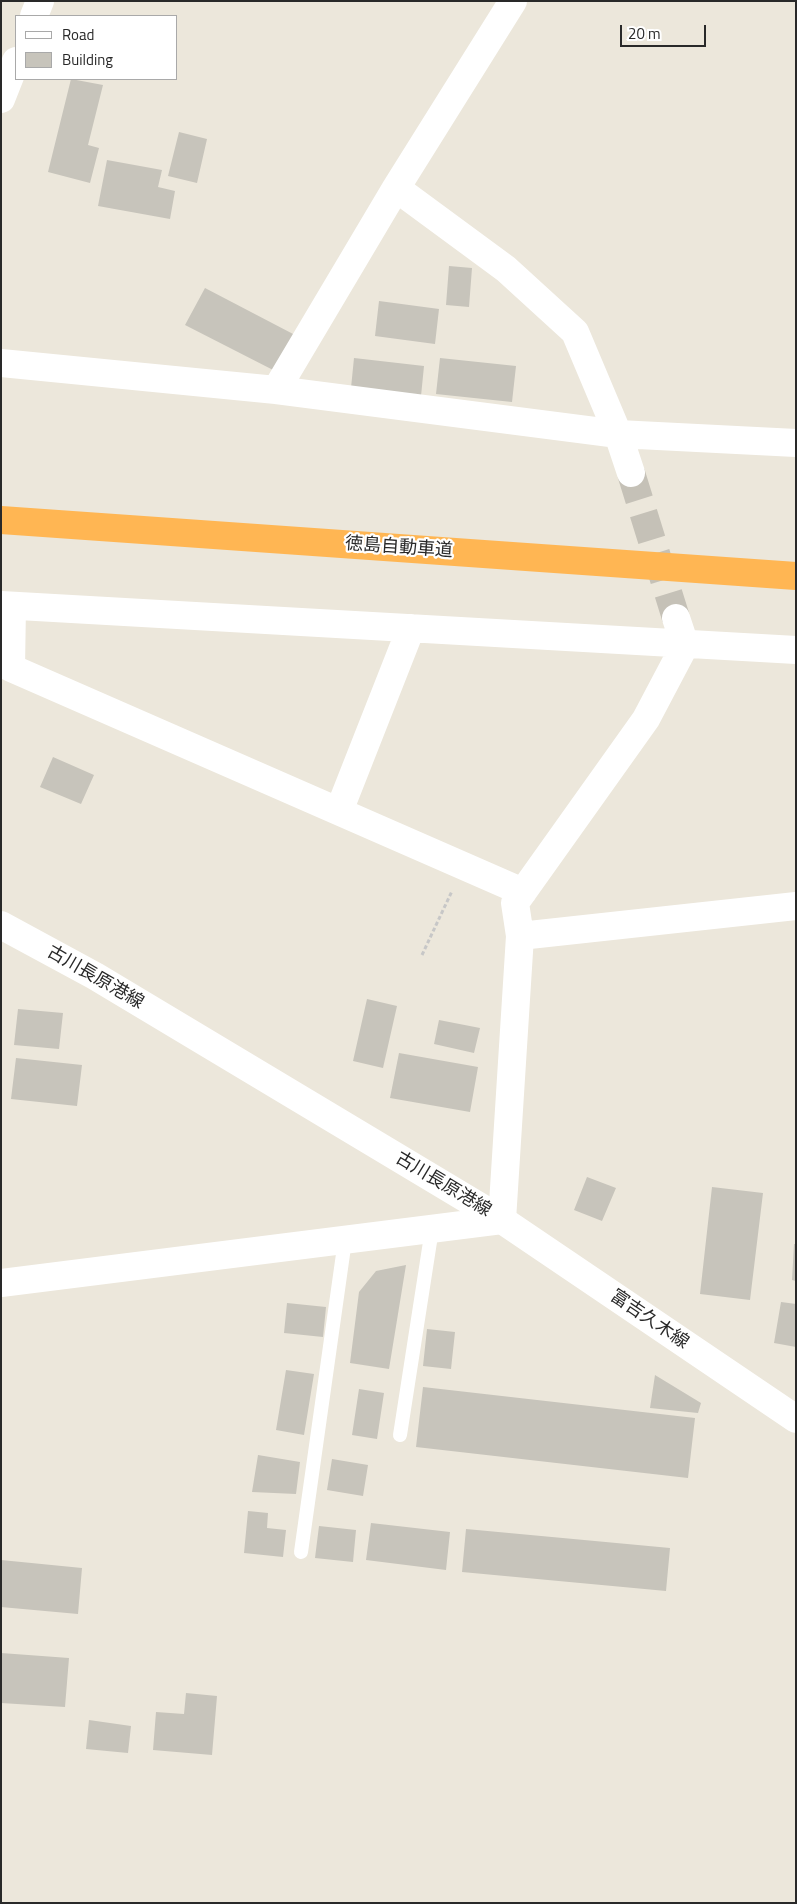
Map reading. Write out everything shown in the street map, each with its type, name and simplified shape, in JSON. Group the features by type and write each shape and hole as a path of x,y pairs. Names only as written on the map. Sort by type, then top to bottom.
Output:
{"highway":[{"name":"徳島自動車道","path":"1,520 796,576"}],"street":[{"path":"34,15 40,1"},
{"path":"276,390 396,188 513,1"},
{"path":"1,99 15,64"},
{"path":"396,188 506,270 575,332 618,434 631,473"},
{"path":"1,363 276,390 618,434 796,443"},
{"path":"523,892 11,668 7,606 796,650"},
{"path":"502,1220 520,936 515,903 646,719 685,645 676,618"},
{"path":"339,811 411,628"},
{"path":"520,936 713,913 796,906"},
{"name":"古川長原港線","path":"1,926 96,976 502,1220"},
{"name":"古川長原港線","path":"1,1283 502,1220"},
{"name":"富吉久木線","path":"502,1220 796,1419"}],"lane":[{"path":"400,1435 432,1229"},
{"path":"301,1552 346,1240"}],"path":[{"path":"422,955 464,866"}],"building":[{"path":"71,80 103,85 88,145 99,148 90,183 48,172"},
{"path":"179,132 207,139 197,183 168,176"},
{"path":"107,160 162,170 158,187 175,191 170,219 98,206"},
{"path":"449,266 472,268 469,307 446,305"},
{"path":"205,288 295,335 277,372 185,325"},
{"path":"379,301 439,309 435,344 375,336"},
{"path":"354,358 424,366 421,396 351,388"},
{"path":"440,358 516,366 512,402 436,394"},
{"path":"53,757 94,775 81,804 40,787"},
{"path":"367,999 397,1006 383,1068 353,1061"},
{"path":"18,1009 63,1013 59,1049 14,1045"},
{"path":"439,1020 480,1028 474,1053 434,1044"},
{"path":"399,1053 478,1067 470,1112 390,1098"},
{"path":"16,1058 82,1065 77,1106 11,1099"},
{"path":"587,1177 616,1188 602,1221 574,1210"},
{"path":"712,1187 763,1193 750,1300 700,1294"},
{"path":"794,1244 796,1244 796,1281 792,1280"},
{"path":"406,1265 389,1369 350,1363 359,1292 376,1271"},
{"path":"781,1302 796,1304 796,1347 774,1343"},
{"path":"287,1303 326,1307 323,1337 284,1333"},
{"path":"427,1329 455,1332 451,1369 423,1366"},
{"path":"286,1370 314,1374 304,1435 276,1430"},
{"path":"655,1375 701,1403 698,1413 650,1408"},
{"path":"423,1387 695,1418 688,1478 416,1447"},
{"path":"359,1389 384,1393 377,1439 352,1435"},
{"path":"258,1455 300,1462 296,1494 252,1492"},
{"path":"332,1459 368,1465 363,1496 327,1490"},
{"path":"248,1511 268,1513 267,1528 286,1530 283,1557 244,1553"},
{"path":"371,1523 450,1532 446,1570 366,1560"},
{"path":"319,1526 356,1530 353,1562 315,1558"},
{"path":"466,1529 670,1548 666,1591 462,1572"},
{"path":"1,1560 82,1568 78,1614 1,1607"},
{"path":"1,1653 69,1658 65,1707 1,1703"},
{"path":"186,1693 217,1696 212,1755 153,1750 156,1712 184,1714"},
{"path":"89,1720 131,1726 128,1753 86,1749"}],"tunnel":[{"path":"631,473 676,618"}]}
